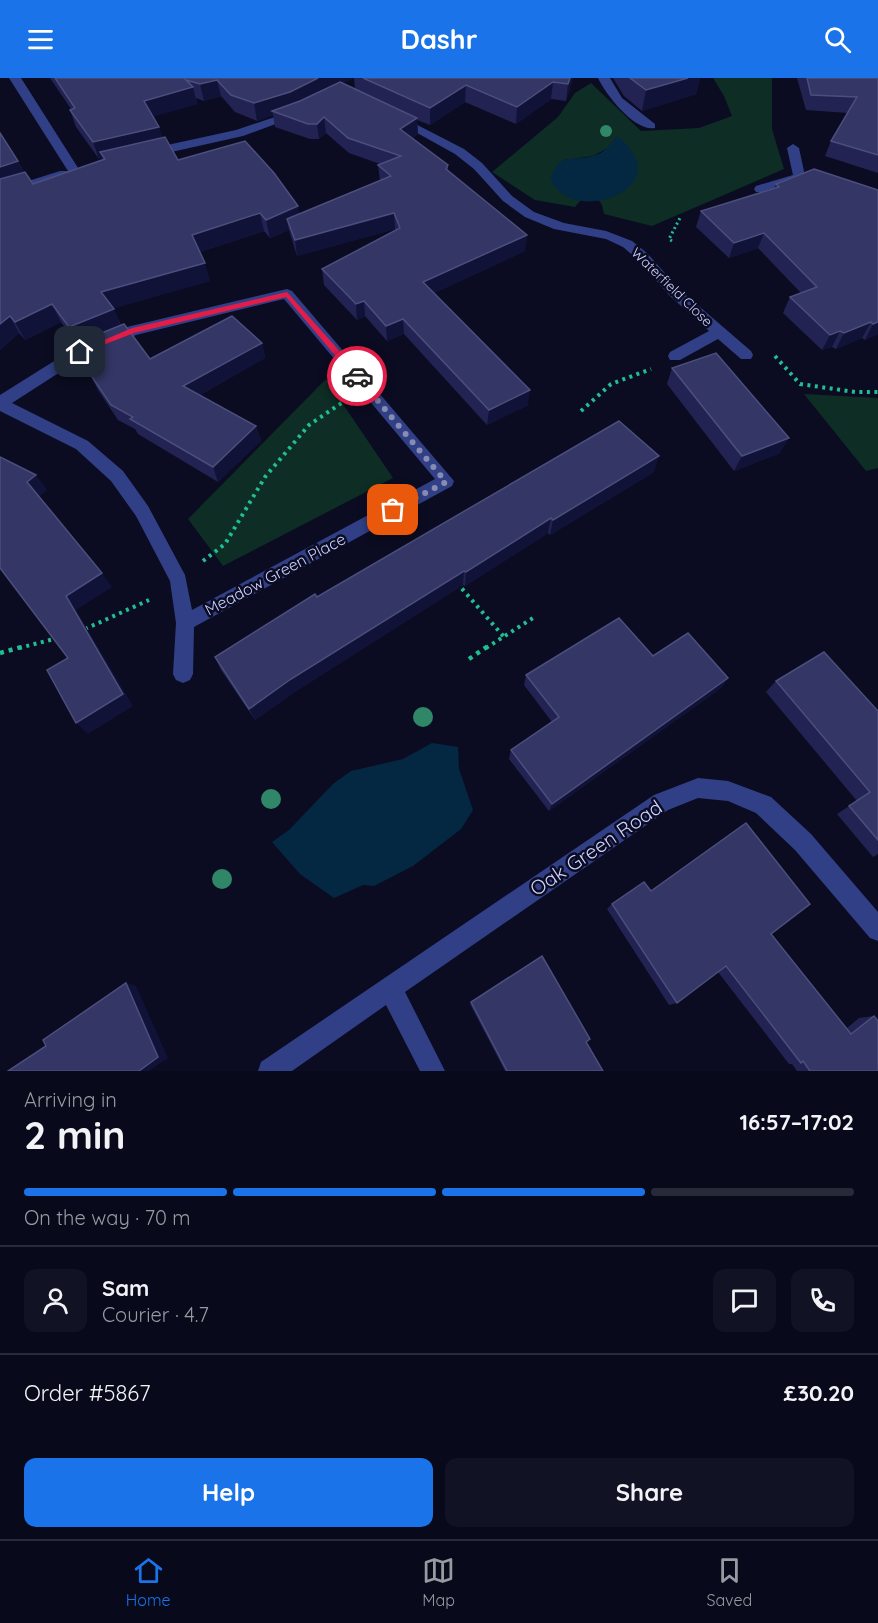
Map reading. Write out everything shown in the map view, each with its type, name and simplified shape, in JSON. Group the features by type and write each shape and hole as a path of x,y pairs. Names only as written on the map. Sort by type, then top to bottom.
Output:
{"street":[{"path":"0,194 79,170 15,78"},
{"path":"604,78 615,98 626,110 651,126"},
{"path":"137,156 239,133 306,109"},
{"name":"Waterfield Close","path":"383,111 463,152 482,169 498,191 517,207 538,219 565,228 618,239 634,248 674,293 746,355"},
{"path":"760,189 805,178 793,148"},
{"name":"Meadow Green Place","path":"0,404 80,352 132,331 287,294 446,482 185,623"},
{"name":"Waterfield Close","path":"675,356 719,332"},
{"path":"0,404 82,445 117,476 142,511 179,580 185,623 183,674"},
{"name":"Oak Green Road","path":"270,1071 661,802 698,788 728,791 763,805 802,842 878,930"},
{"path":"391,989 433,1071"}],"path":[{"path":"581,411 611,384 637,376 675,356"},
{"path":"457,583 504,637"},
{"path":"470,659 537,616"}],"green space":[{"path":"713,78 772,78 772,129 784,169 652,226 604,214 598,199 613,197 608,148 593,156 564,160 560,192 581,200 575,207 535,200 492,172 558,117 575,93 591,83 641,131 699,128 732,116"},
{"path":"326,379 393,478 223,566 188,519"},
{"path":"804,394 878,398 878,468 866,471"}],"water":[{"path":"617,136 633,153 638,169 633,182 622,192 607,199 589,201 573,199 556,188 550,179 558,164 568,159 599,154"},
{"path":"432,743 458,747 459,769 473,810 461,829 413,866 374,886 363,885 334,898 300,874 272,842 289,830 333,784 351,771 403,759"}],"building":[{"path":"55,78 318,78 290,92 254,103 231,95 217,80 200,84 186,80 193,87 144,101 159,127 93,142 70,110 75,108"},
{"path":"363,78 570,78 568,84 553,82 517,107 466,85 430,108"},
{"path":"630,78 688,78 646,90"},
{"path":"807,78 878,78 878,155 831,141 857,97 811,95"},
{"path":"340,82 417,118 400,129 448,165 446,169 527,235 423,282 530,390 489,410 403,319 386,326 364,301 356,304 322,269 400,228 394,213 295,240 287,219 391,176 378,165 401,156 348,138 324,117 317,124 308,124 272,111"},
{"path":"0,133 18,161 0,167"},
{"path":"165,137 178,160 245,141 274,173 298,206 266,220 260,213 192,235 205,263 101,292 114,309 69,327 52,304 15,322 10,316 0,324 0,179 25,172 33,184 105,159 100,152"},
{"path":"814,169 878,190 878,322 873,324 871,322 844,333 840,331 830,335 790,297 817,287 764,233 734,243 701,211 779,187 776,184"},
{"path":"232,316 262,343 183,386 256,426 213,467 130,419 133,417 111,405 90,374 99,370 79,342 124,324 150,359"},
{"path":"716,353 789,438 742,456 672,368"},
{"path":"619,421 659,456 553,520 551,518 466,572 464,571 291,679 249,709 215,657 315,594 317,597"},
{"path":"0,457 36,475 27,482 102,573 66,596 123,694 76,723 47,670 68,658 0,568"},
{"path":"619,618 653,656 688,633 728,678 552,804 511,750 559,717 526,675"},
{"path":"824,652 878,711 878,840 849,806 870,792 776,681"},
{"path":"746,823 810,904 771,934 851,1034 874,1016 878,1021 878,1071 810,1071 803,1061 801,1063 726,966 677,1003 612,904 644,882 651,891"},
{"path":"542,956 590,1039 586,1042 603,1071 507,1071 471,1002"},
{"path":"126,983 158,1057 139,1071 8,1071 46,1046 43,1040"}],"way so far":[{"path":"357,376 446,482 393,510"}],"route":[{"path":"80,352 132,331 287,294 357,376"}]}
